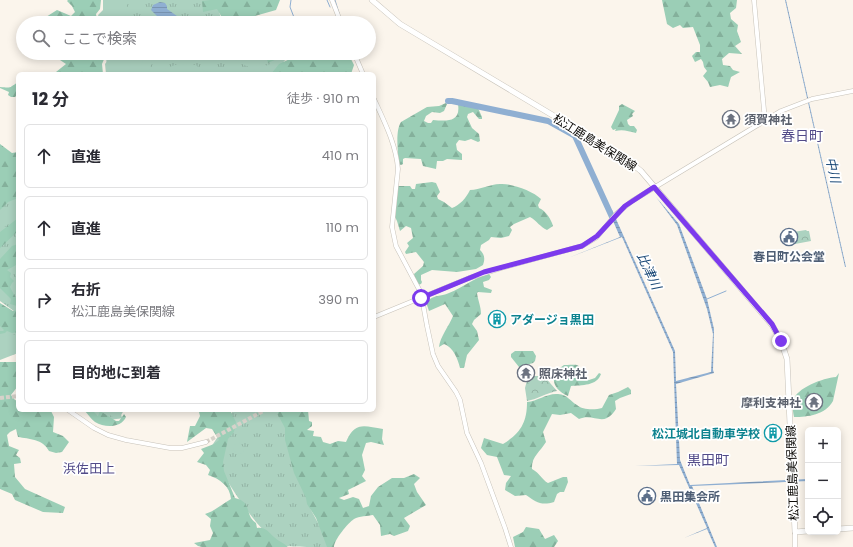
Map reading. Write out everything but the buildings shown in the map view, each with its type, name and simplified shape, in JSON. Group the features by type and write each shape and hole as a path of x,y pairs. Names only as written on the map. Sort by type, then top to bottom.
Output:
{"main road":[{"name":"松江鹿島美保関線","path":"372,0 400,24 626,159 641,172 772,324 781,341 787,359 794,532 805,531"},
{"path":"841,529 853,528"}],"street":[{"path":"332,0 338,16"},
{"path":"754,0 765,121"},
{"path":"357,60 362,72"},
{"path":"376,316 392,308 421,298 484,272 582,246 597,236 616,215 632,201 781,110 812,99 853,91"},
{"path":"376,104 394,146 397,161 392,227 396,246 420,293 433,354 438,366 460,400 466,433 484,469 506,528 511,547"},
{"path":"71,412 94,428 108,435 126,440 170,448 182,448 206,442"},
{"path":"794,532 795,547"}],"green space":[{"path":"101,0 100,9 96,14 96,16 71,16 75,12 67,1"},
{"path":"103,0 128,0 125,16 98,16 103,10"},
{"path":"105,0 218,0 217,3 220,16 104,16"},
{"path":"280,0 276,10 255,16 221,16 217,9 203,12 202,1"},
{"path":"662,0 737,0 736,8 730,13 731,19 738,25 737,31 741,42 735,46 742,54 729,53 722,59 723,65 730,66 733,70 740,72 731,77 728,87 720,85 710,87 703,76 707,71 703,62 701,59 695,62 692,56 696,52 700,52 700,45 693,27 683,28 680,25 673,28 667,24"},
{"path":"57,10 71,16 48,16"},
{"path":"60,60 104,60 102,64 103,72 56,72 66,64"},
{"path":"106,60 284,60 281,72 107,72"},
{"path":"108,60 131,60 128,72 106,72 105,64"},
{"path":"142,60 152,60 149,72 141,72"},
{"path":"233,60 265,60 265,62 251,67"},
{"path":"267,60 275,60 268,63"},
{"path":"280,60 286,60 277,65 272,72 250,72 261,67"},
{"path":"288,60 352,60 354,65 352,72 273,72 279,64"},
{"path":"174,65 196,65 208,72 157,72"},
{"path":"16,83 15,97 11,97 8,95 9,92 0,88 10,87"},
{"path":"446,103 447,104 444,111 440,113 432,112 426,116 424,121 431,123 433,120 452,120 457,115 458,104 478,108 482,119 479,119 473,112 468,114 467,117 472,128 479,134 480,141 478,142 471,139 465,141 459,140 456,144 457,150 462,154 462,160 447,159 437,161 436,169 423,166 421,159 405,158 403,159 403,164 399,164 397,136 401,122 427,107 439,106"},
{"path":"622,104 635,111 632,114 633,116 627,120 630,126 634,126 637,130 636,133 623,130 615,131 616,129 613,130 611,127 619,110 619,106"},
{"path":"0,144 12,153 16,152 16,199 8,202 0,210"},
{"path":"436,183 440,192 437,196 438,199 452,208 458,205 467,196 470,190 500,184 522,188 541,199 538,205 539,208 548,216 553,226 547,230 530,217 510,227 512,230 509,236 501,238 491,237 481,245 480,250 484,257 483,265 476,269 457,272 432,270 421,275 422,282 418,285 414,274 423,266 424,262 416,252 406,254 405,252 409,246 407,243 413,238 411,228 406,226 400,231 395,217 398,186 410,186 412,189 415,189 416,184"},
{"path":"16,194 16,313 0,301 0,204"},
{"path":"16,202 16,218 0,230 0,215"},
{"path":"16,220 16,233 0,248 0,232"},
{"path":"809,231 811,241 795,244 793,232"},
{"path":"16,245 16,265 7,270 11,273 10,277 14,281 10,287 16,298 16,306 10,304 11,299 0,288 0,259 12,246"},
{"path":"489,274 491,277 489,280 483,282 484,287 492,290 491,293 477,293 481,314 472,324 477,331 479,340 467,355 464,368 460,368 456,357 450,348 444,344 439,347 441,339 453,316 445,304 429,311 426,302 432,298 449,293 477,278"},
{"path":"0,303 13,311 16,310 16,332 12,333 7,331 0,334 0,331 4,330 0,326"},
{"path":"0,322 16,325 16,354 0,360"},
{"path":"16,334 16,348 8,350 0,359 0,337"},
{"path":"515,351 533,351 536,356 535,361 519,367 511,357 511,354"},
{"path":"0,362 16,362 16,389 11,395 16,400 16,412 52,412 54,417 53,432 63,436 69,442 62,452 56,453 49,451 39,442 18,437 16,429 10,432 7,435 9,446 19,450 16,455 20,458 21,463 14,464 15,477 25,489 65,507 63,513 43,512 15,500 12,494 0,489"},
{"path":"564,365 578,365 584,377 589,380 595,378 599,373 601,374 593,383 571,386 568,396 558,390 554,382 556,373"},
{"path":"839,373 833,401 830,406 816,414 794,417 793,401 799,392 811,384 824,379 836,377"},
{"path":"528,376 544,376 557,391 527,401 525,388"},
{"path":"628,387 631,390 631,394 615,401 616,409 607,418 601,419 587,417 579,419 571,413 560,415 552,414 543,432 546,442 534,458 532,469 548,483 563,477 567,477 568,482 564,492 557,494 554,502 546,504 539,503 526,495 515,496 505,490 506,483 511,476 504,475 497,457 487,455 481,448 484,438 503,444 514,436 519,431 524,421 527,402 558,394 567,397 579,407 599,409 602,408 609,395"},
{"path":"86,412 94,412 98,416 100,412 102,412 116,421 119,421 124,414 126,417 124,421 112,426 99,424"},
{"path":"92,412 120,412 122,418 105,419 97,416"},
{"path":"107,412 123,412 120,417 111,416"},
{"path":"199,412 231,412 236,422 234,432 228,439 223,462 224,471 235,498 244,502 252,520 256,523 257,528 265,529 288,547 202,547 194,543 210,540 213,533 210,526 211,519 205,514 231,499 229,490 224,484 208,475 210,470 206,465 197,462 204,453 201,449 214,444 219,440 212,429 206,428 187,442 190,426 195,426 200,416"},
{"path":"232,412 283,412 311,510 331,547 285,546 274,539 252,517 242,504 209,450 227,423"},
{"path":"278,412 308,412 309,421 312,422 312,426 307,430 314,431 313,436 321,437 323,442 330,444 338,441 346,442 349,435 361,426 383,429 382,439 384,445 371,442 366,443 362,455 365,470 362,476 366,481 348,490 349,494 339,498 344,500 353,497 359,499 363,508 369,506 371,496 378,487 392,478 404,478 414,474 420,478 414,484 417,492 426,505 404,518 410,526 408,531 394,536 390,534 381,536 380,525 373,515 361,517 351,521 336,540 334,547 327,547 316,518 307,504 306,498 294,473 285,440 285,428 278,415"},
{"path":"238,442 244,450 240,454 234,450 233,447"},
{"path":"526,527 539,529 545,539 554,535 558,541 554,547 515,547 513,537 523,532"}],"water":[{"path":"786,0 846,267 845,267"},
{"path":"160,2 165,3 167,9 177,16 157,16 151,10 153,5"},
{"path":"656,197 679,224 707,299 714,329 714,373 676,384 680,460 690,485 805,479 805,481 692,486 717,547 715,547 707,529 684,538 707,528 679,465 635,466 677,464 673,352 622,237 568,258 620,237 610,214 612,210 675,351 676,381 711,372 713,334 707,309 677,225"}],"waterway":[{"path":"291,0 290,7 293,16"},
{"path":"327,0 330,7"},
{"path":"335,0 339,13"},
{"name":"比津川","path":"448,101 548,121 575,136 613,219"},
{"path":"707,299 726,291"}],"tunnel":[{"path":"0,398 16,396"},
{"path":"206,442 261,412"}],"place":[{"name":"須賀神社","path":"731,119"},
{"name":"春日町公会堂","path":"789,237"},
{"name":"アダージョ黒田","path":"497,319"},
{"name":"照床神社","path":"526,373"},
{"name":"摩利支神社","path":"814,402"},
{"name":"松江城北自動車学校","path":"773,433"},
{"name":"黒田集会所","path":"647,496"}],"district":[{"name":"春日町","path":"802,136"},
{"name":"黒田町","path":"708,460"},
{"name":"浜佐田上","path":"89,468"}],"route":[{"path":"421,298 484,272 582,246 597,236 625,206 654,187 772,324 781,341"}],"water label":[{"name":"中川","path":"833,170"}]}
